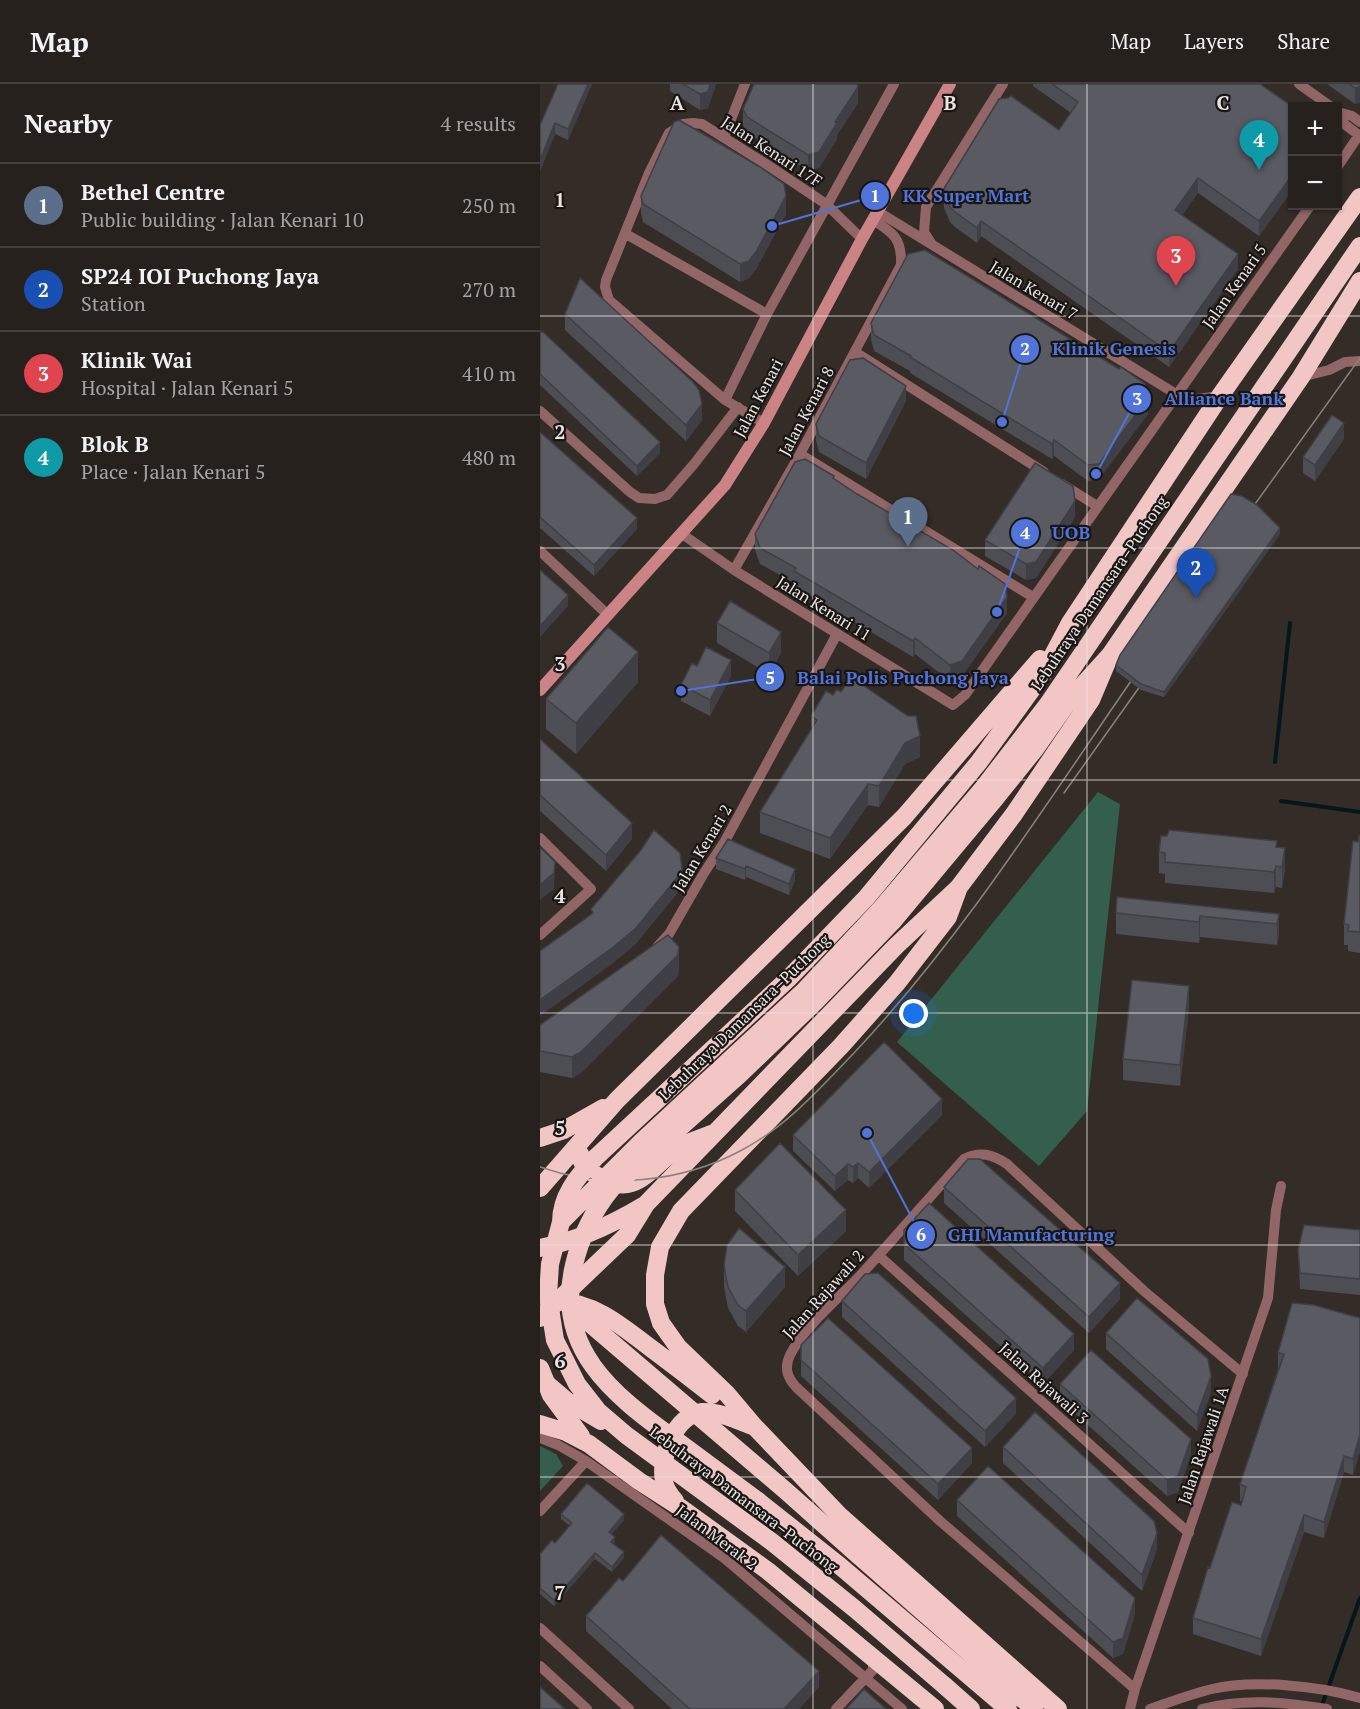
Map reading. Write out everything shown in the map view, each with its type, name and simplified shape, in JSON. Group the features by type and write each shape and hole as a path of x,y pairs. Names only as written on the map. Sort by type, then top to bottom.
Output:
{"highway":[{"path":"561,1222 561,1211 567,1194 583,1171 628,1126 789,980 866,898 979,762 1043,674 1070,623 1220,396 1360,196"},
{"name":"Lebuhraya Damansara–Puchong","path":"971,1709 855,1609 772,1542 626,1435 598,1411 577,1384 555,1340 548,1296 552,1248 561,1222 641,1142 886,916 938,843 1034,722 1360,246"},
{"name":"Lebuhraya Damansara–Puchong","path":"1008,1709 849,1573 758,1501 643,1417 611,1388 592,1367 573,1326 569,1295 573,1266 583,1231 601,1201 612,1188 739,1075 814,1003 886,916 994,800 1035,749 1070,699 1110,656 1301,377 1360,282"},
{"path":"979,762 1008,736 1104,619"},
{"path":"541,1188 616,1100 904,817 1070,623"},
{"path":"540,1318 549,1300 627,1235 646,1204 896,946 959,887 1014,814 1091,700 1110,656"},
{"path":"959,887 948,917 897,983 841,1046 681,1211 660,1247 655,1275 655,1304 661,1323 678,1347 727,1395 840,1515 1058,1709"},
{"path":"540,1138 564,1130 616,1100"},
{"path":"581,1140 579,1151 584,1165 602,1179 621,1185 632,1184 642,1179 678,1148 718,1131"},
{"path":"540,1248 583,1237 646,1204"},
{"path":"540,1282 786,1491 1034,1709"},
{"path":"549,1300 572,1302 609,1317 754,1426"},
{"path":"540,1368 544,1382 555,1403 588,1452"},
{"path":"540,1378 567,1401 626,1435"},
{"path":"681,1508 664,1483 663,1465 669,1444 682,1424 689,1417 701,1412 725,1416 754,1426"},
{"path":"540,1424 566,1431 588,1452 681,1508 768,1571 935,1709"}],"street":[{"path":"723,137 746,84"},
{"name":"Jalan Kenari","path":"540,690 725,485 764,423 875,215 950,84"},
{"path":"933,246 924,232 926,207 1003,84"},
{"path":"1299,84 1325,102"},
{"path":"725,400 767,314 891,85"},
{"path":"1342,112 1360,122"},
{"name":"Jalan Kenari 17F","path":"764,423 725,400 609,300 605,287 606,280 649,173 669,133 675,128 693,123 702,124 826,204 862,239"},
{"path":"1342,123 1360,136 1342,161"},
{"name":"Jalan Kenari 5","path":"952,705 965,695 1307,210"},
{"path":"875,215 900,245 901,265 913,259"},
{"name":"Jalan Kenari 7","path":"875,215 933,246 1176,394"},
{"path":"626,234 767,314"},
{"path":"929,257 954,259"},
{"name":"Jalan Kenari 8","path":"734,570 800,454 901,265"},
{"path":"855,352 1097,506"},
{"path":"1301,377 1329,370 1344,362 1360,361"},
{"path":"1176,394 1189,400 1220,396"},
{"path":"540,411 630,492 639,498 655,499 667,495 738,407"},
{"path":"800,454 1033,597"},
{"name":"Jalan Kenari 11","path":"682,534 734,570 952,705"},
{"path":"540,551 608,615"},
{"name":"Jalan Kenari 2","path":"649,955 669,934 725,841 837,634"},
{"path":"540,838 591,889 540,935"},
{"name":"Jalan Rajawali 2","path":"1135,1689 940,1521 788,1378 787,1364 797,1343 964,1159 974,1154 983,1154 996,1157 1007,1164 1144,1291 1243,1374"},
{"name":"Jalan Rajawali 1A","path":"1130,1709 1268,1298 1276,1210 1281,1186"},
{"name":"Jalan Rajawali 3","path":"878,1255 1189,1533"},
{"name":"Jalan Merak 2","path":"540,1438 588,1452 676,1525 724,1558 902,1709"},
{"path":"540,1511 588,1452"},
{"path":"540,1628 629,1709"},
{"path":"836,1709 873,1670 869,1655"},
{"path":"540,1666 587,1709"},
{"path":"1150,1709 1214,1688 1252,1685 1307,1688 1360,1698"},
{"path":"1202,1709 1233,1703 1275,1701 1327,1709"}],"green space":[{"path":"1098,792 1120,804 1087,1111 1039,1166 897,1042"},
{"path":"540,1446 556,1454 563,1466 540,1491"}],"building":[{"path":"558,84 588,84 568,129 555,123 540,160 540,125"},
{"path":"683,84 710,84 708,92 700,94"},
{"path":"754,84 857,84 858,87 819,152 808,155 747,117 743,109"},
{"path":"1052,84 1260,84 1288,104 1288,181 1259,221 1198,178 1175,210 1238,254 1169,352 981,221 977,228 950,207 944,193 945,187 999,99 1011,96 1059,130 1078,102"},
{"path":"1349,84 1360,84 1360,87 1355,88"},
{"path":"679,120 760,167 784,184 786,196 749,261 740,264 643,204 641,196 674,122"},
{"path":"925,250 1119,369 1121,367 1145,384 1148,398 1099,464 1088,465 1054,440 1052,444 874,335 871,323 908,254"},
{"path":"580,278 699,390 702,404 686,425 565,314"},
{"path":"542,331 660,442 637,466 540,374 540,333"},
{"path":"863,358 906,386 866,463 819,436 816,424 850,360"},
{"path":"1332,415 1344,423 1315,465 1303,457"},
{"path":"540,432 637,518 594,565 540,517"},
{"path":"805,459 834,476 833,478 857,494 953,550 978,569 979,566 1005,584 1007,597 962,661 950,665 915,638 913,641 794,571 796,568 760,548 755,534 795,462"},
{"path":"1035,463 1073,486 1075,501 1036,562 1026,564 985,540"},
{"path":"1231,494 1242,496 1257,505 1280,528 1164,692 1141,684 1116,665 1120,655"},
{"path":"540,570 568,595 540,626"},
{"path":"730,601 781,632 769,653 717,623"},
{"path":"608,627 638,652 576,723 546,699"},
{"path":"706,647 731,660 710,700 681,685 692,663 697,666"},
{"path":"851,677 908,716 916,716 920,736 905,743 879,786 868,784 830,838 760,812 817,720 811,716 826,691 833,695 837,689 841,692"},
{"path":"540,739 632,823 606,855 540,795"},
{"path":"654,830 680,853 682,869 676,879 636,928 540,1000 540,951 593,913 591,909 641,850"},
{"path":"1169,830 1277,841 1276,847 1285,848 1282,867 1276,866 1274,872 1165,862 1165,853 1159,852 1161,836 1167,836"},
{"path":"1359,836 1360,932 1348,931 1349,925 1344,924 1353,841 1358,842"},
{"path":"728,839 795,869 789,884 746,866 745,869 716,858"},
{"path":"540,847 555,862 554,873 540,885"},
{"path":"1117,897 1279,914 1277,924 1200,916 1199,922 1116,913"},
{"path":"668,935 679,947 678,955 581,1052 572,1057 540,1051 540,1025"},
{"path":"1132,980 1189,986 1180,1065 1123,1059"},
{"path":"884,1042 942,1099 869,1172 858,1163 853,1167 848,1164 835,1176 793,1135"},
{"path":"780,1143 846,1210 798,1255 735,1190"},
{"path":"968,1159 980,1159 1120,1283 1089,1317 944,1187"},
{"path":"929,1203 1074,1334 1043,1368 904,1244 904,1230"},
{"path":"1304,1225 1360,1230 1360,1279 1300,1273 1298,1250"},
{"path":"739,1228 785,1267 746,1311 738,1305 728,1287 724,1266 727,1245"},
{"path":"878,1273 1016,1398 985,1431 842,1301 865,1274"},
{"path":"1137,1298 1208,1359 1211,1376 1197,1415 1106,1333"},
{"path":"1292,1303 1314,1305 1360,1318 1360,1435 1353,1459 1344,1456 1324,1522 1304,1515 1261,1639 1193,1618 1208,1567 1210,1568 1232,1502 1241,1505 1246,1487 1240,1484 1284,1354 1278,1353"},
{"path":"828,1318 972,1448 938,1484 801,1360 801,1345"},
{"path":"1091,1350 1191,1439 1178,1476 1167,1480 1060,1384"},
{"path":"1035,1412 1154,1521 1157,1533 1142,1575 1003,1447"},
{"path":"988,1466 1135,1598 1123,1638 1113,1642 957,1500"},
{"path":"587,1483 624,1514 609,1532 615,1537 611,1542 624,1552 612,1567 595,1553 554,1600 540,1588 540,1554 552,1540 555,1543 572,1523 561,1514"},
{"path":"661,1535 819,1671 784,1709 690,1709 586,1616 619,1578 623,1581"},
{"path":"540,1687 565,1709 540,1709"},
{"path":"864,1689 886,1709 848,1709"}],"waterway":[{"path":"1275,762 1290,623"},
{"path":"1281,801 1360,812"},
{"path":"1321,1708 1360,1598"}],"tram line":[{"path":"1245,518 1360,358"},
{"path":"540,1167 590,1179 642,1180 668,1176 694,1170 742,1150 788,1118 854,1053 932,962 1039,817 1140,668"},
{"path":"1064,793 1148,675"}],"place":[{"name":"Blok B","path":"1259,170"},
{"name":"KK Super Mart","path":"772,226"},
{"name":"Klinik Wai","path":"1176,286"},
{"name":"Klinik Genesis","path":"1002,422"},
{"name":"Alliance Bank","path":"1096,474"},
{"name":"Bethel Centre","path":"908,547"},
{"name":"SP24 IOI Puchong Jaya","path":"1196,598"},
{"name":"UOB","path":"997,612"},
{"name":"Balai Polis Puchong Jaya","path":"681,691"},
{"name":"GHI Manufacturing","path":"867,1133"}]}
